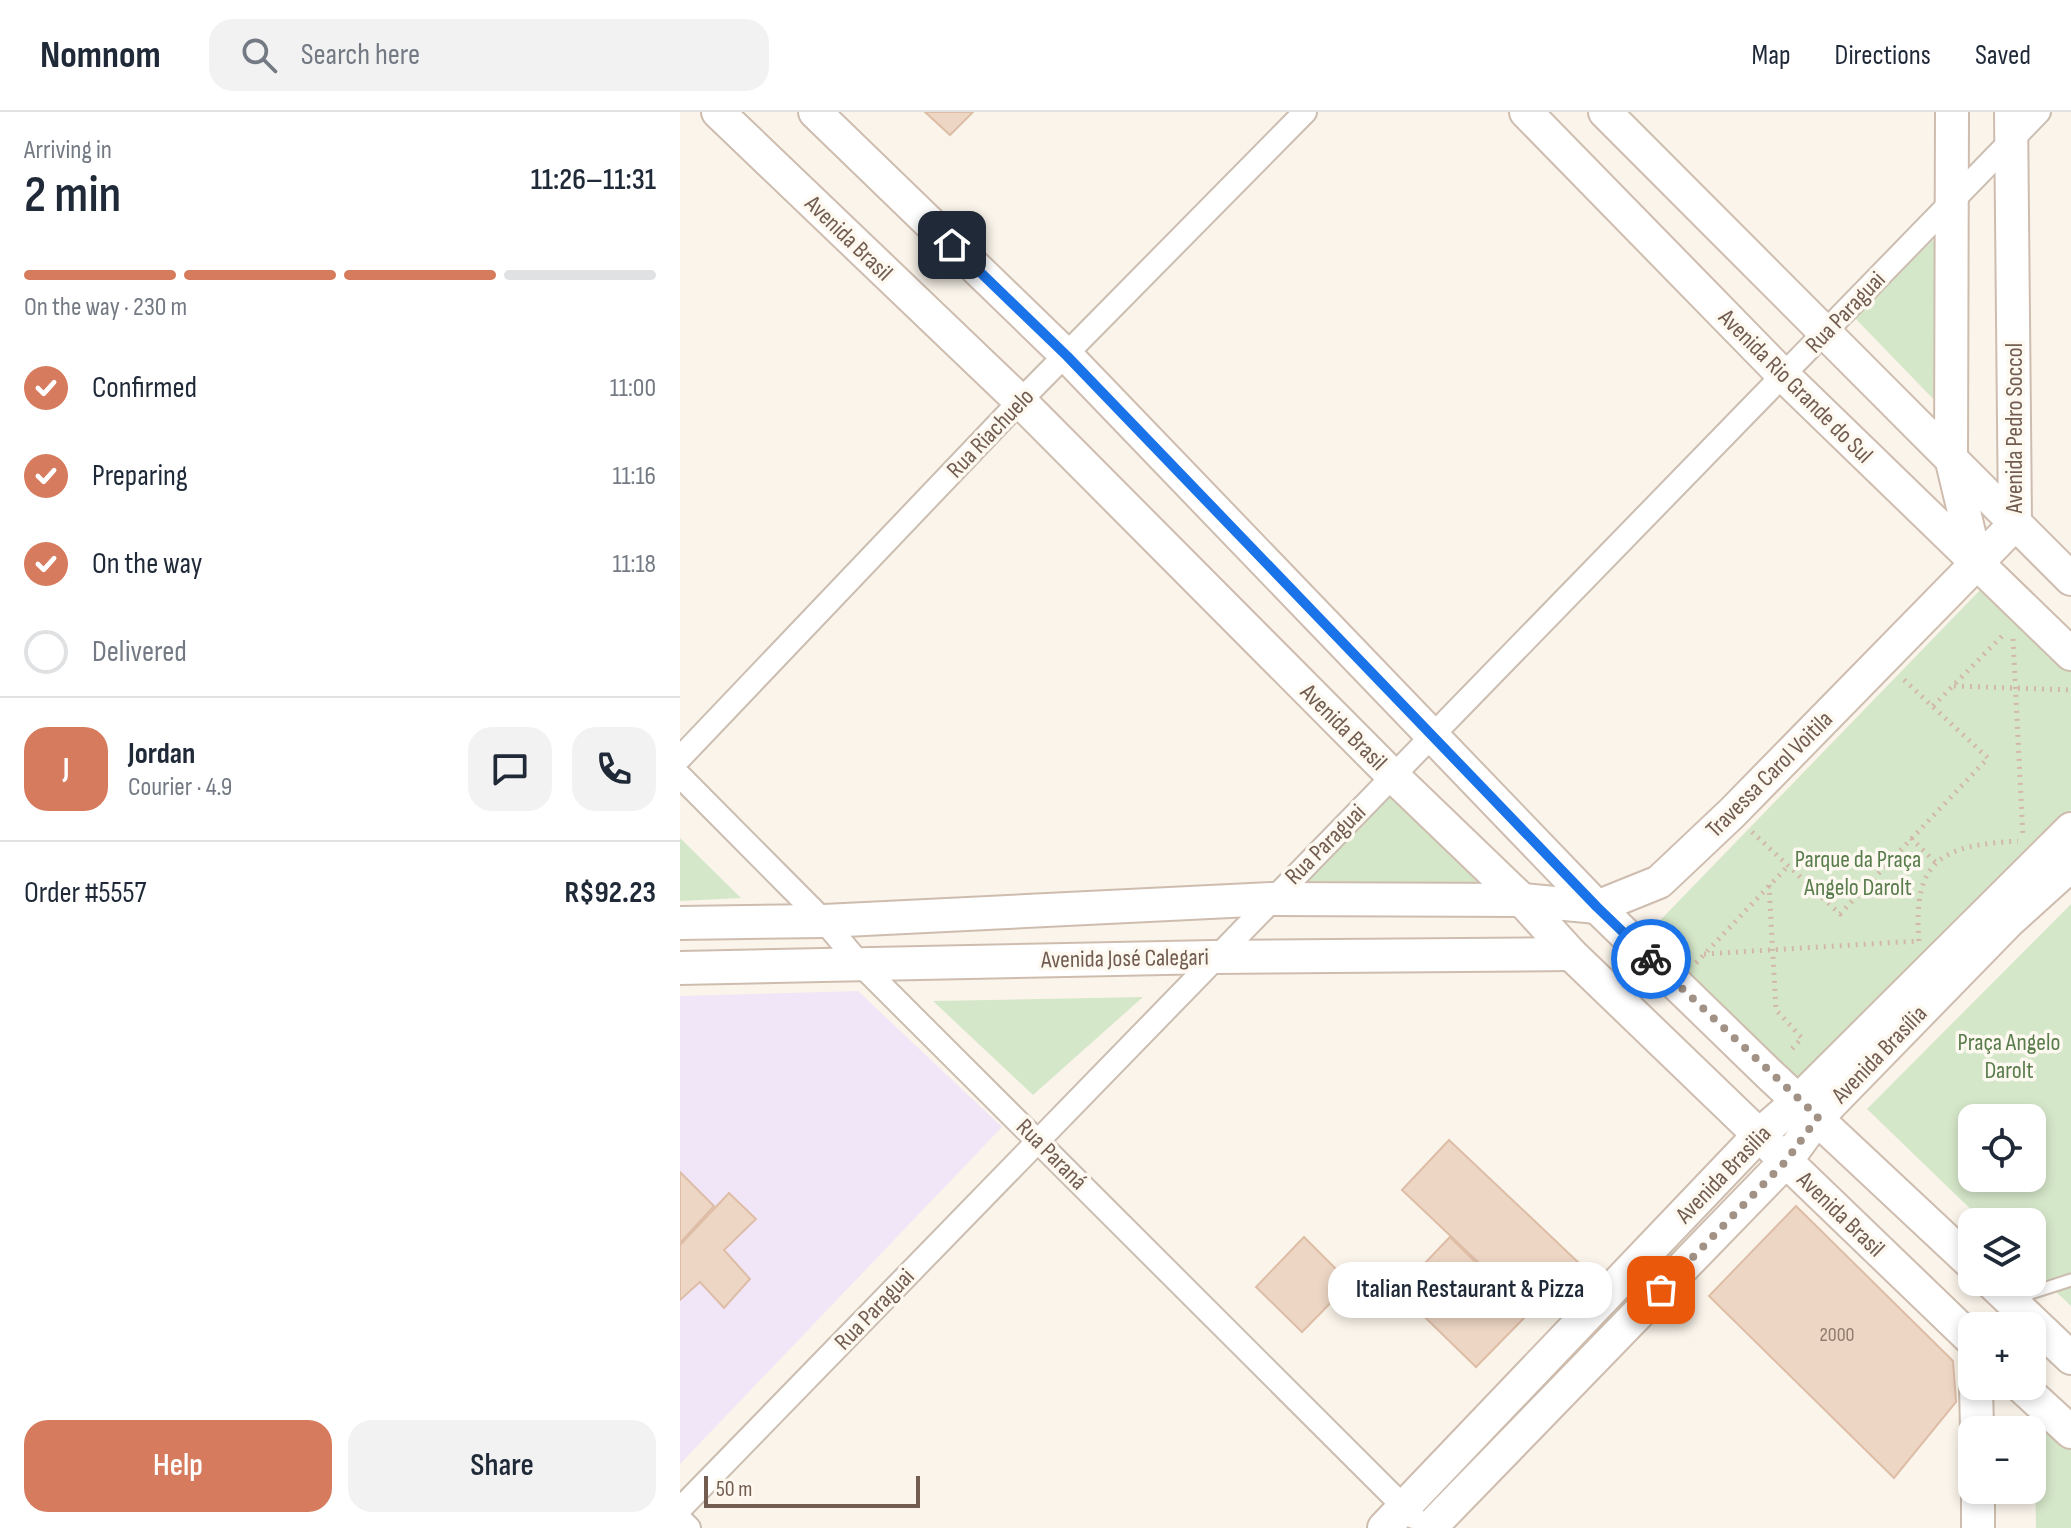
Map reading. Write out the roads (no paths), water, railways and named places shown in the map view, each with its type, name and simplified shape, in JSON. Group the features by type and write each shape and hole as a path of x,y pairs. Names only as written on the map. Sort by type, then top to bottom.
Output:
{"street":[{"name":"Avenida Brasil","path":"718,112 1020,401 1393,776 1522,900 1571,954 1958,1327"},
{"path":"815,112 1067,356 1597,907 1958,1251"},
{"name":"Rua Riachuelo","path":"680,758 1020,401 1305,112"},
{"name":"Avenida Rio Grande do Sul","path":"1526,112 1783,375 2071,654"},
{"path":"1605,112 2071,579"},
{"name":"Avenida Pedro Soccol","path":"1952,112 1951,457 1976,562"},
{"name":"Rua Paraguai","path":"680,1509 1214,957 1952,203 2011,127 2039,112"},
{"name":"Avenida Pedro Soccol","path":"1976,562 2015,524 2011,127"},
{"name":"Travessa Carol Voitila","path":"1522,900 1597,907 1659,882 1732,813 1976,562"},
{"name":"Rua Paraná","path":"680,776 824,921 859,963 1038,1140 1411,1523"},
{"name":"Avenida Brasilia","path":"1411,1523 1759,1135 1808,1109 1929,950 2001,915 2071,829"},
{"name":"Avenida Brasília","path":"1411,1523 1786,1161 1808,1109 2001,915 2071,865"},
{"name":"Avenida José Calegari","path":"680,923 824,921 1271,899 1522,900"},
{"name":"Avenida José Calegari","path":"680,968 1214,957 1571,954"},
{"path":"2006,1296 2071,1358"},
{"path":"2036,1400 2071,1432"},
{"path":"1978,1504 1978,1528"},
{"path":"680,1519 689,1528"}],"lane":[{"path":"2046,1284 2071,1280"}],"place":[{"name":"Italian Restaurant & Pizza","path":"1661,1290"}],"park label":[{"name":"Parque da Praça Angelo Darolt","path":"1858,873"},
{"name":"Praça Angelo Darolt","path":"2009,1056"}]}
